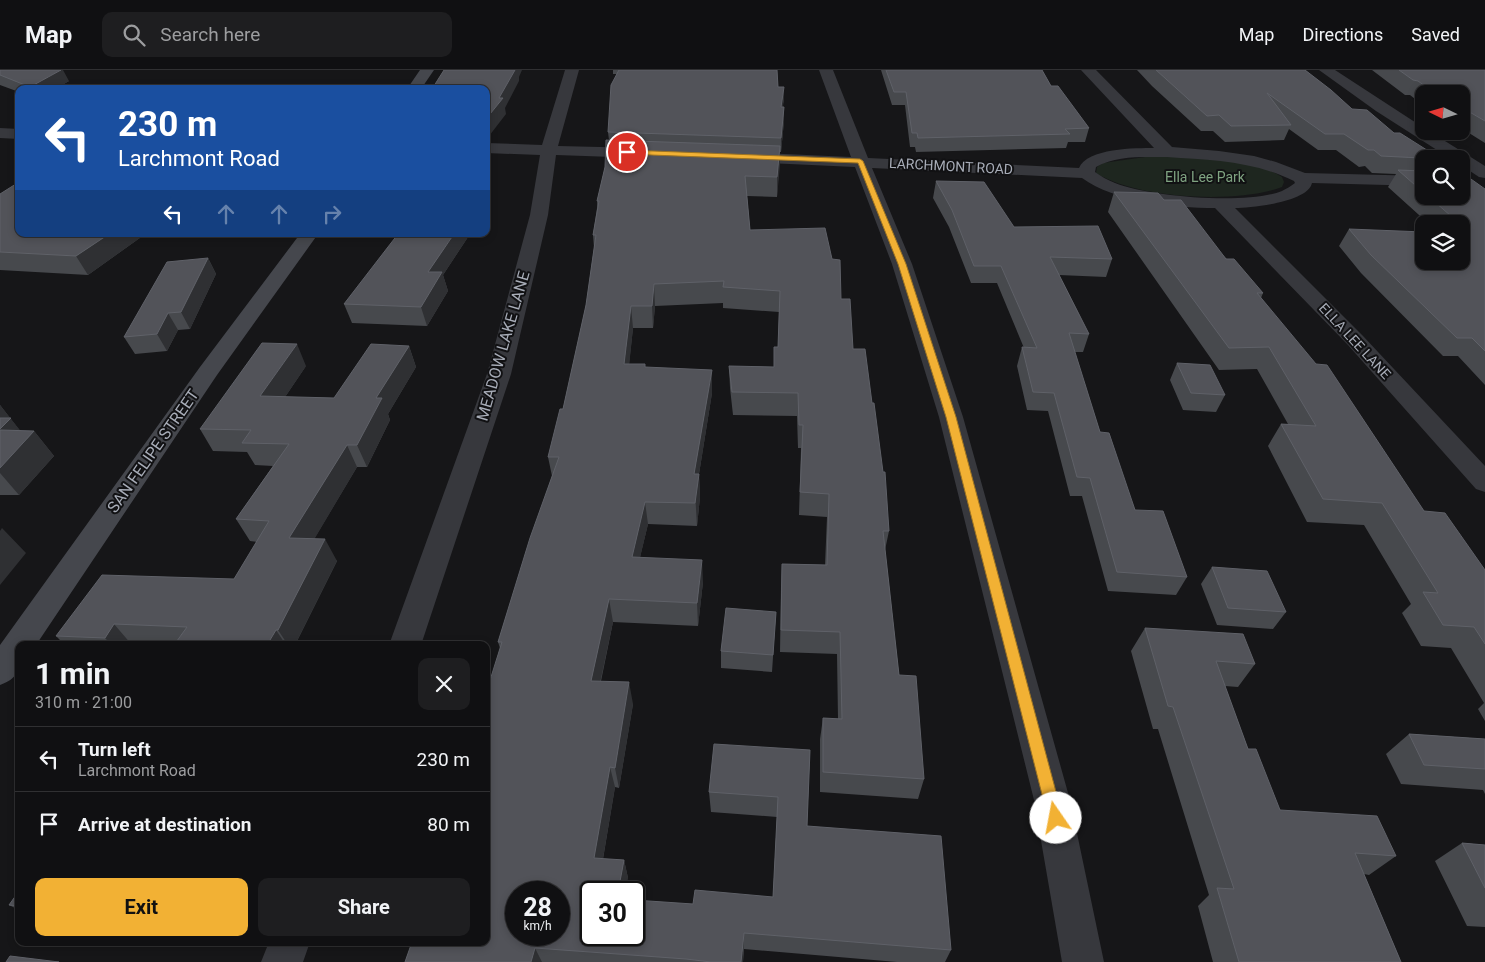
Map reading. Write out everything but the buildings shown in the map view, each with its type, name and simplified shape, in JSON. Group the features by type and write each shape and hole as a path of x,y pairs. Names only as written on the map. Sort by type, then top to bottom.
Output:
{"main road":[{"path":"417,85 427,70"},
{"name":"SAN FELIPE STREET","path":"21,641 208,372 307,237"},
{"name":"SAN FELIPE STREET","path":"0,671 15,649"}],"street":[{"name":"MEADOW LAKE LANE","path":"406,641 499,374 539,215 549,149 572,70"},
{"path":"826,70 860,161 902,264 951,417 1052,800 1083,962"},
{"path":"1088,70 1168,152"},
{"path":"1326,70 1381,108 1485,173"},
{"path":"0,133 15,134"},
{"path":"490,148 656,153"},
{"path":"1302,178 1304,185 1298,191 1281,197 1220,203 1186,202 1141,194 1111,187 1096,181 1086,173 1088,165 1095,160 1132,154 1168,152 1242,159 1289,171 1302,178 1415,181"},
{"name":"LARCHMONT ROAD","path":"724,156 1086,173"},
{"name":"ELLA LEE LANE","path":"1220,203 1300,282 1440,431 1485,483"},
{"path":"282,962 288,946"}],"green space":[{"name":"Ella Lee Park","path":"1170,156 1242,162 1270,170 1282,177 1284,182 1282,187 1240,196 1188,196 1136,189 1114,182 1096,173 1097,167 1103,163 1145,157"}],"route":[{"path":"627,152 860,161 902,264 951,417 1056,818"}]}
